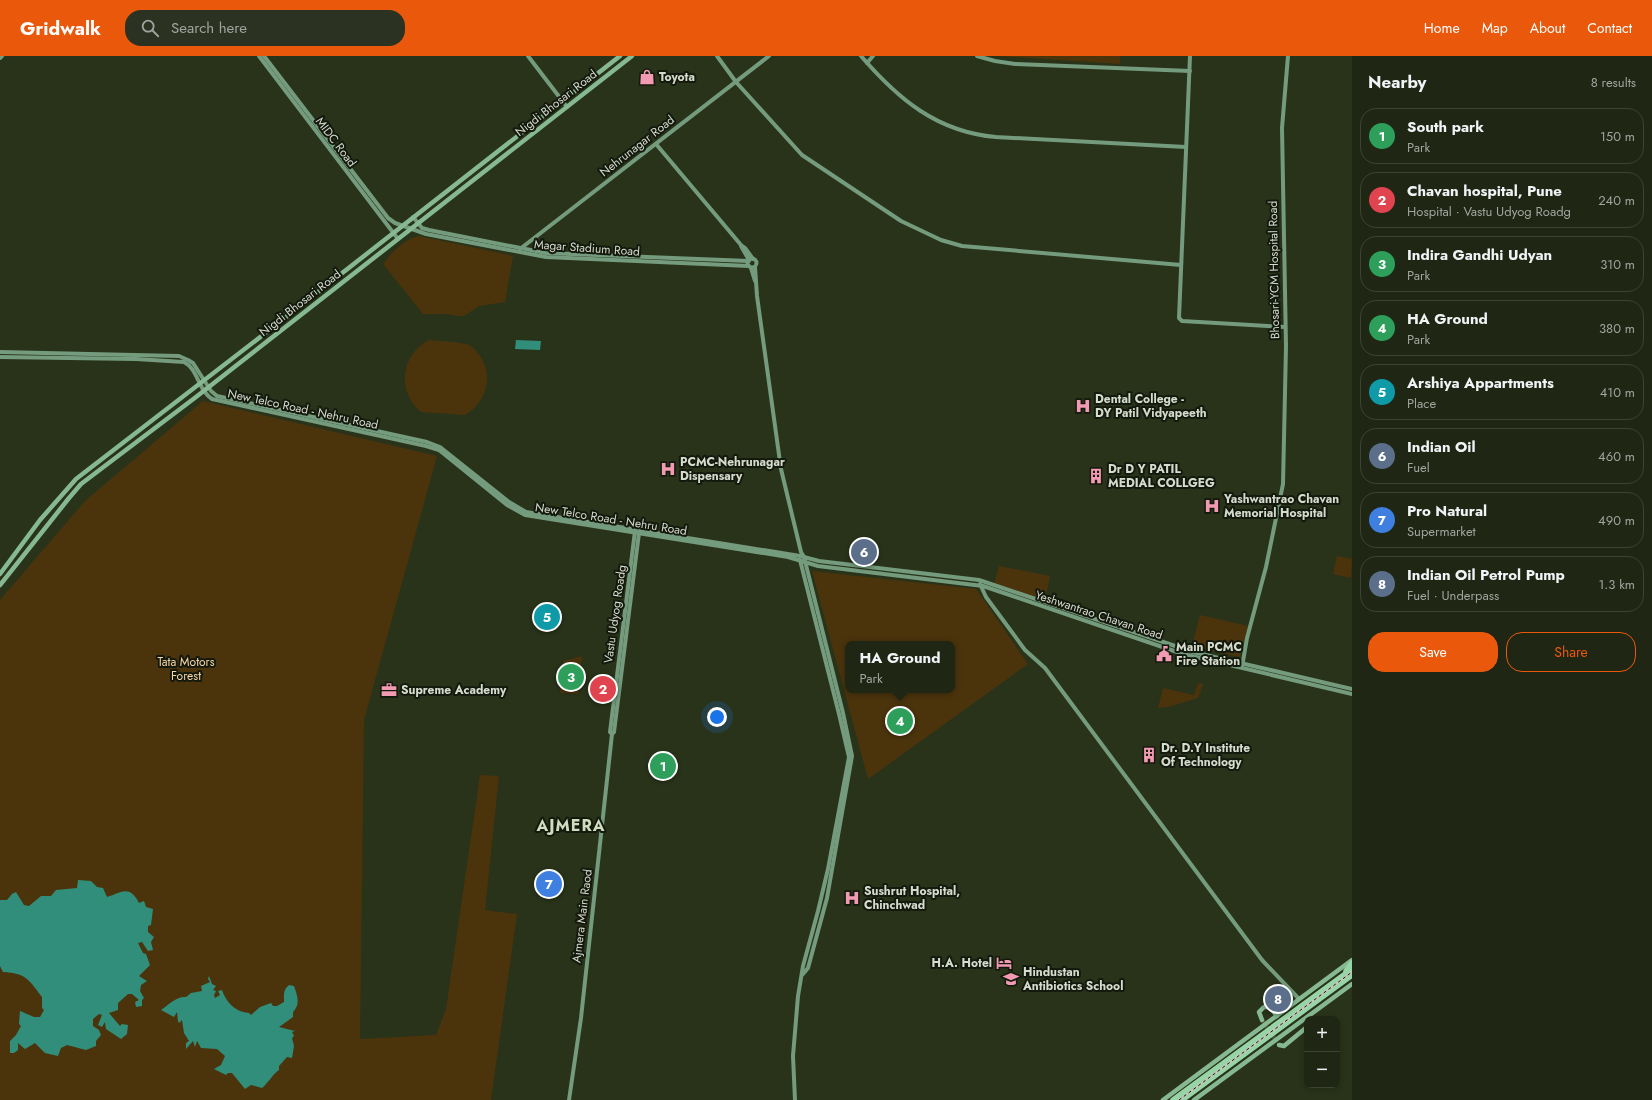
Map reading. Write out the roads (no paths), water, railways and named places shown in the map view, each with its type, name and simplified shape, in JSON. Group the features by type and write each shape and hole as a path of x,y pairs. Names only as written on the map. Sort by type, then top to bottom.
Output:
{"highway":[{"path":"1344,978 1352,962"},
{"path":"1173,1100 1344,978 1352,969"},
{"path":"1344,978 1352,976"},
{"path":"1182,1100 1292,1016"}],"main road":[{"name":"Nigdi Bhosari Road","path":"0,574 40,520 76,479 620,56"},
{"name":"Nigdi Bhosari Road","path":"0,585 81,484 204,391 632,56"},
{"path":"1163,1100 1299,999 1352,962"},
{"path":"1311,1016 1352,984"},
{"path":"1262,1020 1259,1012 1264,1006 1270,1007 1277,1016"},
{"path":"1194,1100 1304,1021"},
{"path":"1279,1045 1284,1046 1304,1029"}],"street":[{"name":"MIDC Road","path":"259,56 291,94 398,239"},
{"path":"264,56 291,94"},
{"path":"528,56 567,107"},
{"path":"717,56 736,82 802,155 901,221 941,240 962,246 1181,265"},
{"name":"Nehrunagar Road","path":"516,252 769,56"},
{"path":"861,56 896,94 915,108 935,120 970,134 996,137 1186,147"},
{"path":"867,63 873,56"},
{"path":"978,56 994,61 1015,64 1190,71"},
{"path":"1190,56 1179,318 1182,321 1284,327"},
{"name":"Bhosari-YCM Hospital Road","path":"1242,666 1267,561 1283,484 1286,346 1284,327 1282,128 1288,56"},
{"name":"Magar Stadium Road","path":"291,94 388,218 395,223 404,225 410,229 426,234 551,258 751,264"},
{"path":"656,144 745,248 756,276 755,281 781,469 848,757 848,765 828,869 803,966 803,974 798,996 793,1056 795,1100"},
{"name":"Magar Stadium Road","path":"413,218 422,228 429,230 551,254 751,264"},
{"name":"New Telco Road - Nehru Road","path":"0,352 179,356 193,363 212,393 217,396 439,450 506,505 525,515 739,549 801,556 818,561 980,583"},
{"name":"New Telco Road - Nehru Road","path":"0,357 136,359 184,362 190,366 204,391 216,400 323,421"},
{"name":"Vastu Udyog Roadg","path":"612,734 610,732 637,532"},
{"name":"New Telco Road - Nehru Road","path":"801,556 805,562 818,566 980,583"},
{"path":"803,974 808,968 827,898 852,756 843,713 805,562"},
{"path":"980,583 986,597 1025,650 1042,664 1060,686 1262,960 1299,999"},
{"name":"Yeshwantrao Chavan Road","path":"980,583 1183,654 1352,689"},
{"name":"Yeshwantrao Chavan Road","path":"1242,666 1352,694"},
{"name":"Ajmera Main Raod","path":"569,1100 581,1018 612,734"}],"water":[{"path":"516,340 541,341 540,350 515,349"},
{"path":"78,880 91,881 97,887 103,888 107,897 124,891 132,893 139,903 144,901 146,907 153,909 151,925 148,926 148,932 154,937 151,942 153,950 148,951 142,942 138,943 143,953 146,954 150,965 139,976 147,981 141,985 140,991 144,998 142,1000 142,1006 136,1007 135,1002 139,1000 132,994 128,994 118,1003 118,1010 109,1013 120,1026 122,1024 128,1025 127,1034 121,1039 106,1029 105,1022 102,1027 98,1025 102,1015 99,1014 93,1019 93,1026 99,1030 101,1035 96,1041 96,1046 86,1050 67,1045 61,1048 58,1056 45,1053 35,1043 25,1049 18,1043 18,1050 14,1053 10,1053 10,1041 16,1035 21,1026 19,1024 20,1011 34,1017 40,1017 44,1010 42,1008 42,997 26,978 17,974 3,972 0,966 0,900 7,900 16,892 24,905 29,906 41,896 51,896 56,890 77,888"},
{"path":"209,976 212,984 216,986 213,990 216,991 214,995 215,998 220,995 218,991 222,990 226,999 232,1006 239,1011 249,1013 251,1015 260,1007 271,1003 273,1006 277,1006 284,1002 284,992 289,985 294,986 298,1003 293,1012 293,1017 279,1027 295,1031 292,1032 294,1036 292,1038 294,1046 292,1058 287,1057 279,1066 279,1070 262,1088 251,1085 245,1089 232,1073 228,1073 226,1075 214,1069 221,1065 225,1056 217,1049 201,1048 197,1041 195,1047 193,1041 186,1049 186,1043 189,1041 184,1033 182,1020 179,1023 178,1021 177,1012 174,1017 161,1010 176,999 186,997 191,993 202,991 201,986 210,982 208,979"}],"tunnel":[{"path":"1262,1020 1277,1042"}],"railway":[{"path":"1179,1100 1352,972"}],"place":[{"name":"Toyota","path":"647,77"},
{"name":"Dental College - DY Patil Vidyapeeth","path":"1083,406"},
{"name":"PCMC-Nehrunagar Dispensary","path":"668,469"},
{"name":"Dr D Y PATIL MEDIAL COLLGEG","path":"1096,476"},
{"name":"Yashwantrao Chavan Memorial Hospital","path":"1212,506"},
{"name":"Indian Oil","path":"864,552"},
{"name":"Arshiya Appartments","path":"547,617"},
{"name":"Main PCMC Fire Station","path":"1164,654"},
{"name":"Indira Gandhi Udyan","path":"571,677"},
{"name":"Chavan hospital, Pune","path":"603,689"},
{"name":"Supreme Academy","path":"389,690"},
{"name":"HA Ground","path":"900,721"},
{"name":"Dr. D.Y Institute Of Technology","path":"1149,755"},
{"name":"South park","path":"663,766"},
{"name":"Pro Natural","path":"549,884"},
{"name":"Sushrut Hospital, Chinchwad","path":"852,898"},
{"name":"H.A. Hotel","path":"1004,963"},
{"name":"Hindustan Antibiotics School","path":"1011,979"},
{"name":"Indian Oil Petrol Pump","path":"1278,999"}],"district":[{"name":"AJMERA","path":"571,825"}],"park label":[{"name":"Tata Motors Forest","path":"186,669"}]}
